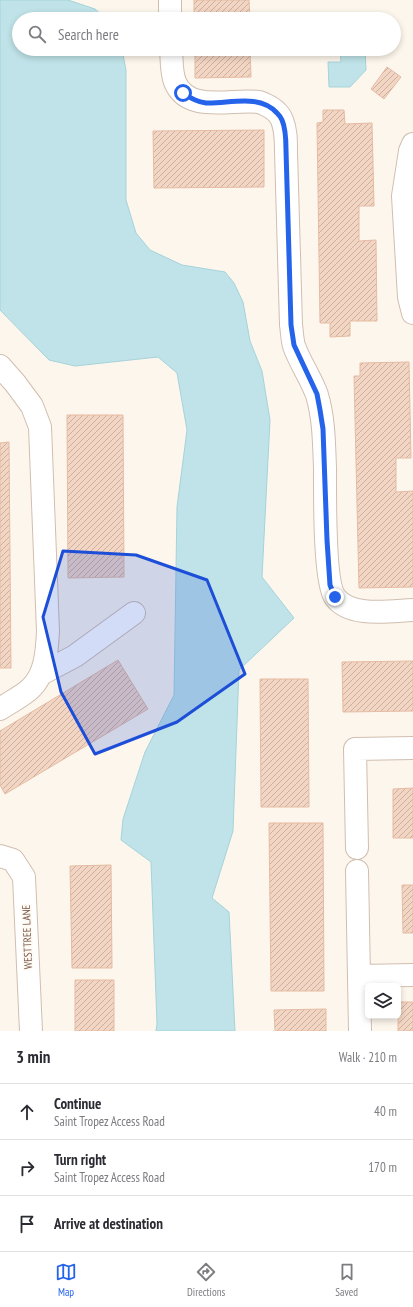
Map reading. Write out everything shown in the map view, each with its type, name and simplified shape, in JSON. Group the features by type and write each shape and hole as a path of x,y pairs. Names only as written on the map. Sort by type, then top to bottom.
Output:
{"street":[{"path":"170,0 170,12"},
{"path":"172,56 173,75 176,84 183,93 192,100 205,103 248,101 261,102 274,109 282,119 285,132 286,150 291,325 294,345 317,394 322,416 330,585 335,597 355,610 370,612 413,610"},
{"path":"412,149 403,196 409,297 413,313"},
{"path":"0,366 32,406 40,427 48,632 47,651 41,674 32,688 0,709"},
{"path":"41,674 75,656 134,613"},
{"path":"357,848 355,749 413,748"},
{"name":"WESTTREE LANE","path":"0,856 13,860 24,877 31,1031"},
{"path":"357,872 360,1031"},
{"path":"359,976 413,975"}],"highlighted area":[{"path":"63,551 136,555 207,580 245,674 177,722 95,754 61,692 43,617"}],"water":[{"path":"0,0 68,0 95,9 98,12 12,12 12,56 123,56 126,70 126,200 136,233 150,250 182,265 225,272 234,283 243,302 250,341 262,371 270,420 262,577 294,618 239,670 233,831 212,898 229,912 235,1031 156,1031 157,1024 151,862 121,840 123,819 145,752 174,695 177,507 187,430 177,373 158,357 75,366 49,360 0,310"},
{"path":"341,56 365,56 366,70 350,87 329,87 328,62 341,62"}],"building":[{"path":"194,0 249,0 250,12 194,12"},
{"path":"195,56 250,56 251,77 195,78"},
{"path":"387,67 401,77 384,99 371,89"},
{"path":"323,110 344,110 345,124 372,123 374,206 359,206 359,241 376,240 377,321 350,321 350,336 330,337 330,323 320,323 317,123 323,122"},
{"path":"264,130 264,187 154,188 153,131"},
{"path":"409,362 411,458 396,458 396,492 413,491 413,587 359,588 354,376 360,376 360,363"},
{"path":"67,415 123,415 124,577 68,578"},
{"path":"9,442 11,668 0,668 0,443"},
{"path":"118,660 148,709 5,794 0,785 0,731"},
{"path":"413,661 413,711 343,712 342,662"},
{"path":"260,679 308,679 309,807 261,807"},
{"path":"413,788 413,838 393,838 393,789"},
{"path":"269,823 323,823 324,991 271,991"},
{"path":"111,865 112,968 72,968 70,866"},
{"path":"402,885 413,885 413,933 403,933"},
{"path":"75,980 114,980 114,1031 75,1031"},
{"path":"401,1002 413,1002 413,1031 398,1031 398,1019 401,1019"},
{"path":"326,1009 326,1031 275,1031 274,1010"}],"route":[{"path":"183,93 192,100 205,103 248,101 261,102 274,109 282,119 285,132 286,150 291,325 294,345 317,394 320,410 323,429 330,585 335,597"}]}
